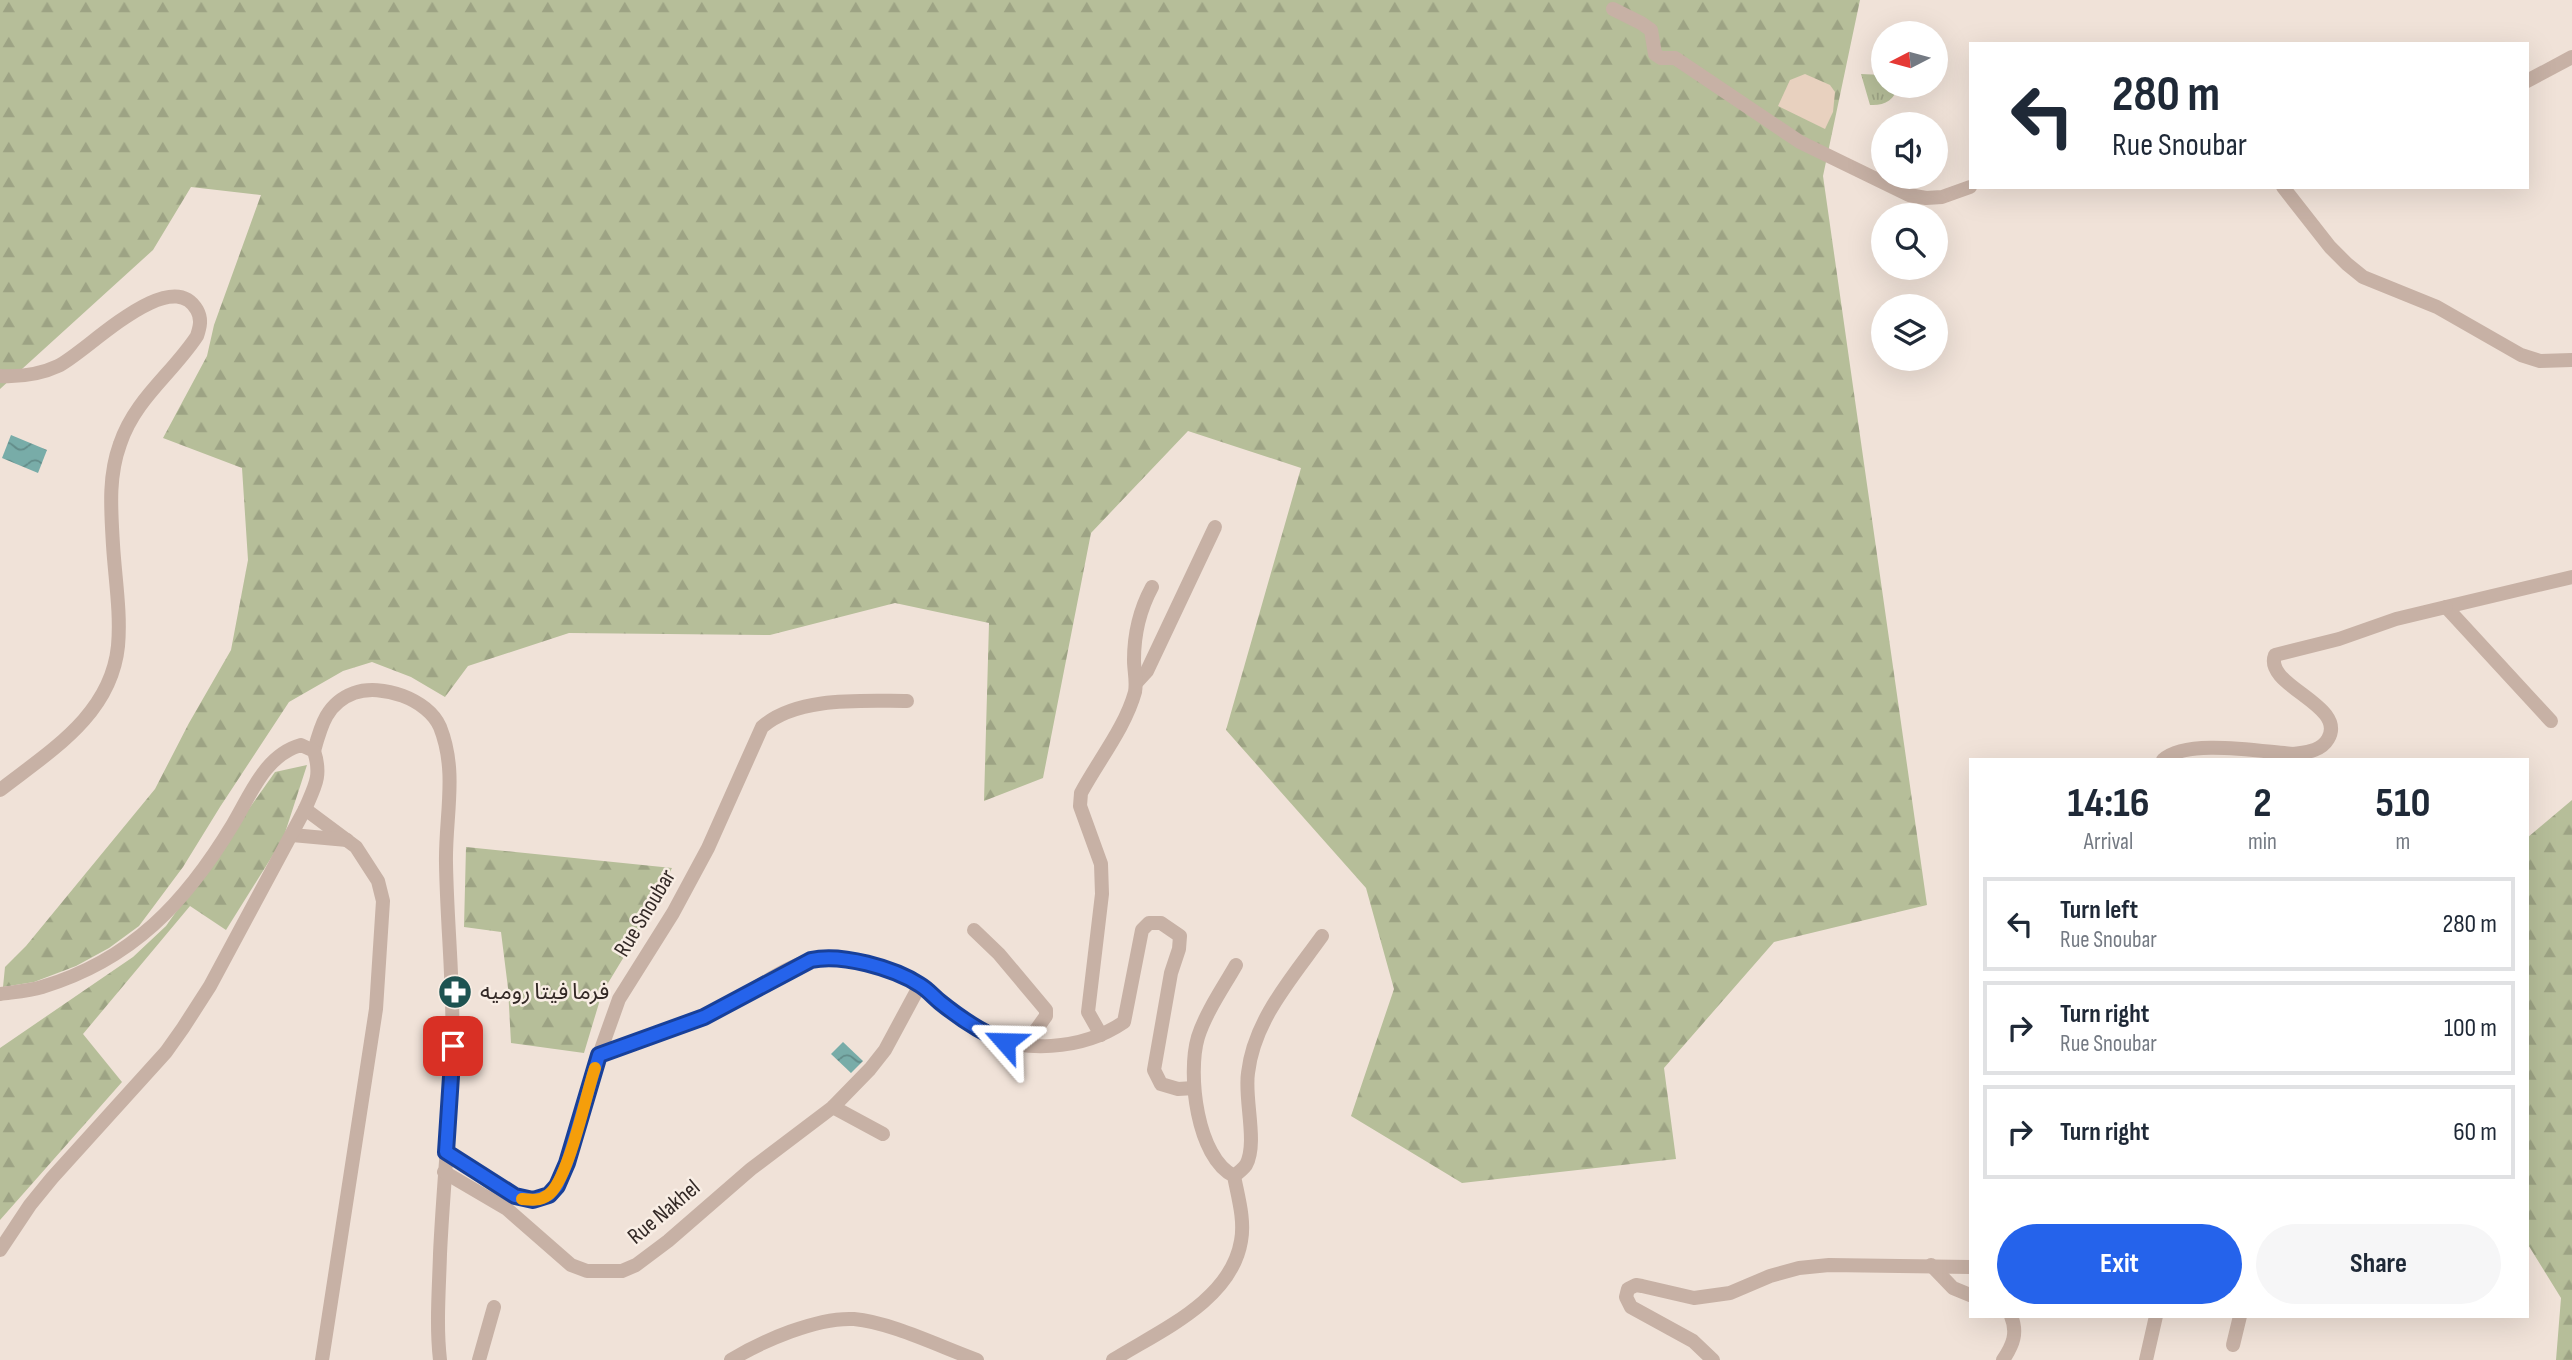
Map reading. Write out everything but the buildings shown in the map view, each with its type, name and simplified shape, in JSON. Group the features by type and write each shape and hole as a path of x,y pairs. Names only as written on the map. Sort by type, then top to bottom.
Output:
{"street":[{"path":"1613,9 1651,30 1655,54 1661,58 1675,58 1768,121 1843,164 1909,195 1942,197 1969,187"},
{"path":"2529,80 2572,57"},
{"path":"2285,189 2330,247 2362,276 2437,307 2521,355 2540,361 2572,360"},
{"path":"0,376 24,377 60,365 136,310 157,299 181,298 195,307 198,313 200,321 197,336 138,407 126,428 115,460 111,510 119,628 118,648 106,691 91,713 70,734 0,790"},
{"path":"1136,683 1147,671 1215,527"},
{"path":"2165,758 2171,752 2193,748 2294,754 2310,752 2328,739 2331,729 2329,720 2323,711 2284,680 2275,668 2275,655 2339,639 2396,619 2572,577"},
{"path":"1101,1035 1088,1012 1101,894 1101,864 1080,806 1081,793 1134,694 1137,620 1152,587"},
{"path":"2446,607 2552,721"},
{"path":"0,1250 52,1178 166,1052 210,986 292,835 318,780 319,766 314,751 322,720 332,706 348,695 365,689 387,689 424,709 438,723 446,747 451,780 446,859 453,1031 438,1307 440,1360"},
{"name":"Rue Snoubar","path":"446,1152 515,1196 533,1200 549,1195 557,1186 567,1163 599,1055 619,999 673,913 708,848 762,727 772,718 811,706 847,701 907,701"},
{"path":"0,994 40,988 68,978 139,939 178,901 202,870 232,826 261,775 276,758 288,748 301,745 314,751"},
{"path":"305,809 356,847 372,869 383,901 376,1009 322,1360"},
{"path":"292,835 348,840"},
{"path":"599,1055 704,1017 790,970 820,958 849,959 896,973 920,985 978,1030 1005,1042 1060,1045 1101,1035 1124,1022 1142,930 1150,923 1161,922 1180,936 1180,949 1171,973 1154,1070 1161,1084 1178,1089 1194,1088"},
{"path":"974,930 999,954 1046,1010 1046,1016 1026,1044"},
{"path":"1234,1176 1245,1166 1251,1151 1248,1073 1255,1044 1278,996 1322,936"},
{"path":"1234,1176 1222,1171 1211,1153 1194,1088 1194,1056 1198,1037 1236,965"},
{"name":"Rue Nakhel","path":"444,1172 507,1209 571,1265 587,1271 622,1271 636,1265 668,1241 751,1169 833,1107 885,1050 920,985"},
{"path":"833,1107 883,1134"},
{"path":"1113,1360 1204,1302 1226,1277 1242,1241 1242,1221 1234,1176"},
{"path":"1713,1360 1693,1341 1631,1307 1626,1297 1628,1289 1636,1285 1681,1296 1703,1298 1730,1293 1770,1276 1798,1268 1829,1265 1969,1266"},
{"path":"1931,1265 1953,1288 1969,1295"},
{"path":"479,1360 494,1307"},
{"path":"2003,1360 2014,1340 2015,1326 2012,1318"},
{"path":"2146,1360 2156,1318"},
{"path":"2233,1345 2239,1318"},
{"path":"732,1360 771,1340 808,1326 833,1320 854,1319 876,1324 977,1360"}],"green space":[{"path":"0,0 1860,0 1823,176 1927,905 1774,942 1664,1068 1676,1159 1462,1183 1351,1116 1394,989 1366,888 1226,730 1301,468 1188,431 1091,533 1043,778 984,801 989,623 895,603 770,635 569,633 468,666 445,697 411,677 372,662 343,671 289,702 183,867 139,926 109,948 76,966 34,982 3,987 5,967 26,946 155,789 231,650 248,560 242,468 163,438 207,356 214,325 261,195 191,187 153,250 0,389"},
{"path":"1861,74 1871,74 1871,98 1892,98 1884,103 1870,105"},
{"path":"307,765 283,839 226,930 190,906 83,1034 122,1082 0,1220 0,1048 133,957 166,926 275,772"},
{"path":"2572,800 2572,1360 2556,1360 2561,1298 2529,1246 2529,836"},
{"path":"466,847 672,868 642,927 602,993 584,1053 511,1043 501,932 464,927"}],"shaded area":[{"path":"1805,74 1830,85 1835,92 1833,112 1825,129 1778,106 1790,80"}],"water":[{"path":"11,435 47,450 38,473 2,458"},
{"path":"843,1042 863,1061 851,1073 831,1054"}],"slow traffic":[{"path":"522,1199 540,1199 549,1195 557,1186 567,1163 595,1068"}],"place":[{"name":"فرما فيتا روميه","path":"455,992"}],"route":[{"path":"453,1046 446,1152 498,1188 533,1200 549,1195 557,1186 567,1163 599,1055 704,1017 811,960 828,957 849,959 896,973 920,985 978,1030 1005,1042"}]}
